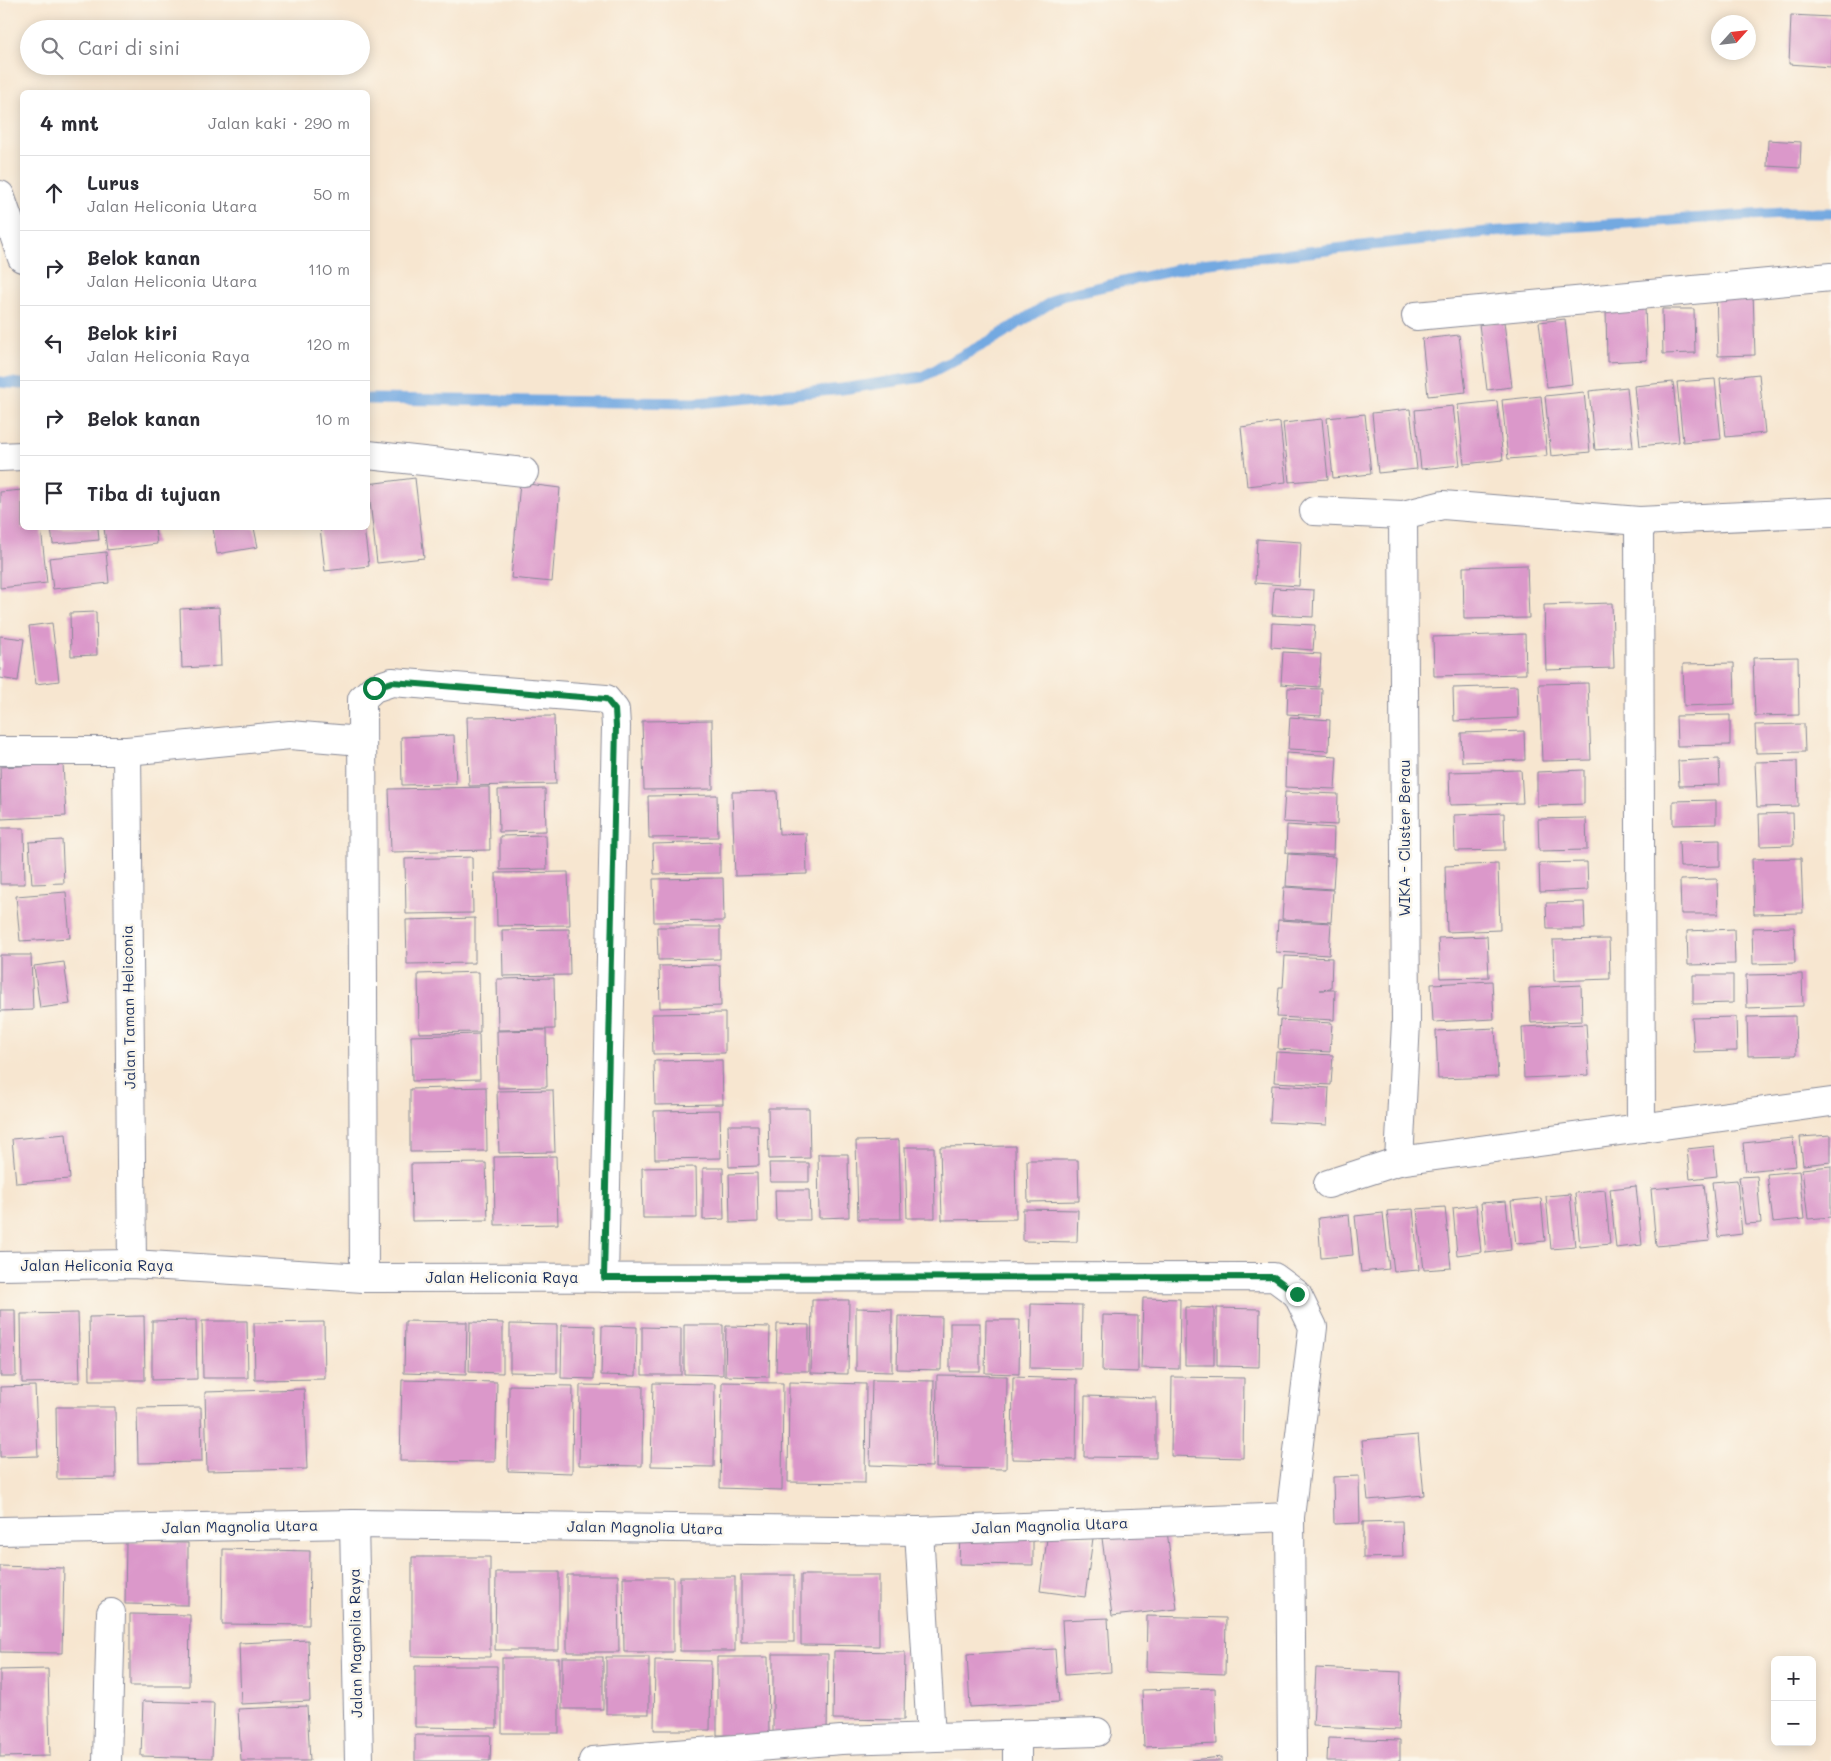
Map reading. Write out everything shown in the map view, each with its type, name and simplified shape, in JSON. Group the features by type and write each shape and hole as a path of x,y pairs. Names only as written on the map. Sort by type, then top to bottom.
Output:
{"street":[{"path":"0,195 20,252"},
{"path":"1416,316 1831,276"},
{"path":"370,455 524,472"},
{"path":"0,456 20,456"},
{"path":"1314,511 1403,515 1443,505 1639,521 1831,512"},
{"name":"WIKA - Cluster Berau","path":"1399,1161 1406,1022 1403,515"},
{"path":"1639,521 1641,1128"},
{"path":"364,1278 362,699 374,688 392,682 606,699 615,710 604,1278"},
{"path":"0,751 126,750 290,735 361,741"},
{"name":"Jalan Taman Heliconia","path":"126,750 132,1264"},
{"path":"1328,1184 1399,1161 1831,1102"},
{"name":"Jalan Heliconia Raya","path":"0,1266 132,1264 364,1278 1274,1277 1297,1294 1313,1328 1290,1517"},
{"path":"1290,1517 1292,1761"},
{"name":"Jalan Magnolia Utara","path":"0,1531 354,1524 919,1530 1290,1517"},
{"name":"Jalan Magnolia Raya","path":"354,1524 359,1761"},
{"path":"919,1530 931,1737"},
{"path":"106,1761 111,1612"},
{"path":"592,1761 841,1751 931,1737 1097,1732"},
{"path":"1017,1734 1017,1761"}],"building":[{"path":"1791,15 1831,17 1831,67 1789,64"},
{"path":"1768,140 1801,142 1800,168 1767,166"},
{"path":"1753,292 1755,355 1718,356 1716,293"},
{"path":"1645,307 1647,360 1607,362 1606,308"},
{"path":"1662,309 1694,309 1695,353 1663,354"},
{"path":"1565,319 1572,384 1547,387 1539,322"},
{"path":"1504,322 1512,387 1487,390 1479,324"},
{"path":"1459,335 1466,392 1428,396 1422,339"},
{"path":"1759,374 1765,433 1726,437 1720,378"},
{"path":"1715,379 1721,439 1683,442 1677,382"},
{"path":"1673,382 1679,442 1640,446 1634,386"},
{"path":"1627,387 1633,447 1595,450 1589,391"},
{"path":"1584,392 1590,452 1551,456 1545,396"},
{"path":"1541,396 1547,456 1508,459 1502,400"},
{"path":"1497,401 1503,460 1464,464 1458,405"},
{"path":"1453,406 1460,465 1421,469 1415,410"},
{"path":"1410,409 1417,469 1378,473 1372,413"},
{"path":"1365,414 1371,474 1333,478 1327,418"},
{"path":"1322,419 1328,479 1289,482 1283,423"},
{"path":"1280,422 1286,482 1247,486 1241,427"},
{"path":"415,478 424,558 377,563 370,502 370,484"},
{"path":"520,483 560,488 552,582 511,578"},
{"path":"20,490 20,530 41,530 47,583 0,588 0,492"},
{"path":"51,530 98,530 99,540 53,544"},
{"path":"104,530 155,530 157,544 107,550"},
{"path":"213,530 254,530 258,547 217,554"},
{"path":"320,530 364,530 369,566 325,571"},
{"path":"1257,539 1301,542 1299,586 1255,583"},
{"path":"106,552 109,583 53,589 49,558"},
{"path":"1527,565 1529,618 1464,619 1463,567"},
{"path":"1274,588 1314,590 1313,617 1272,615"},
{"path":"1612,603 1614,668 1546,670 1544,605"},
{"path":"219,607 221,666 182,668 180,609"},
{"path":"96,612 97,655 71,656 70,613"},
{"path":"52,623 59,681 36,684 29,626"},
{"path":"1272,623 1315,625 1313,650 1271,647"},
{"path":"1525,634 1526,674 1434,676 1433,637"},
{"path":"0,636 24,639 18,681 0,678"},
{"path":"1283,652 1321,654 1319,687 1281,684"},
{"path":"1798,657 1799,715 1755,716 1753,658"},
{"path":"1734,663 1735,704 1684,706 1683,664"},
{"path":"1588,683 1591,760 1542,761 1539,684"},
{"path":"1517,686 1518,718 1454,721 1453,688"},
{"path":"1288,688 1322,689 1321,716 1287,714"},
{"path":"1730,715 1730,745 1677,746 1676,716"},
{"path":"554,716 556,784 469,786 467,717"},
{"path":"1290,717 1330,720 1329,751 1288,749"},
{"path":"712,720 713,789 644,790 642,721"},
{"path":"1804,724 1805,752 1756,753 1755,725"},
{"path":"1524,731 1525,760 1462,762 1461,733"},
{"path":"454,735 456,784 402,785 401,737"},
{"path":"1286,753 1337,756 1335,789 1285,787"},
{"path":"1719,759 1720,785 1679,786 1678,761"},
{"path":"1797,761 1798,806 1757,807 1755,762"},
{"path":"63,764 66,816 1,819 0,767"},
{"path":"1521,770 1523,803 1450,805 1449,772"},
{"path":"1584,770 1584,804 1537,806 1537,772"},
{"path":"489,787 490,850 391,852 389,789"},
{"path":"545,789 546,831 499,832 498,790"},
{"path":"777,791 779,834 806,833 807,874 735,876 732,792"},
{"path":"1285,792 1338,794 1337,825 1283,822"},
{"path":"717,795 718,837 649,838 648,796"},
{"path":"1716,800 1716,824 1673,825 1673,801"},
{"path":"1504,813 1505,850 1455,851 1454,815"},
{"path":"1793,813 1794,845 1760,846 1759,814"},
{"path":"1586,818 1587,850 1539,851 1538,819"},
{"path":"1287,825 1334,828 1333,855 1286,853"},
{"path":"0,828 24,828 25,884 0,884"},
{"path":"546,835 547,869 500,870 500,836"},
{"path":"62,840 64,883 32,884 29,842"},
{"path":"1720,840 1720,866 1680,867 1679,841"},
{"path":"720,842 720,873 654,874 653,844"},
{"path":"1288,854 1335,857 1333,889 1286,886"},
{"path":"472,857 473,913 406,914 405,859"},
{"path":"1801,858 1803,913 1754,914 1752,859"},
{"path":"1587,862 1588,890 1540,892 1539,863"},
{"path":"1498,864 1500,930 1447,932 1445,866"},
{"path":"568,872 570,925 497,926 496,873"},
{"path":"723,878 724,921 654,922 653,879"},
{"path":"1717,879 1718,914 1681,914 1680,880"},
{"path":"1284,887 1333,890 1331,922 1282,919"},
{"path":"66,892 70,938 20,941 16,896"},
{"path":"1584,902 1585,929 1547,929 1546,903"},
{"path":"475,918 475,963 407,964 406,920"},
{"path":"1278,920 1331,923 1329,955 1276,952"},
{"path":"657,927 720,927 720,959 658,960"},
{"path":"1794,927 1795,963 1753,964 1752,928"},
{"path":"569,929 570,975 503,976 502,930"},
{"path":"1734,929 1735,964 1688,965 1687,931"},
{"path":"1487,936 1489,977 1440,978 1438,938"},
{"path":"1609,939 1610,979 1554,981 1553,940"},
{"path":"0,955 31,955 33,1010 0,1011"},
{"path":"1285,956 1332,958 1331,989 1320,990 1335,990 1334,1020 1277,1017 1279,987 1283,987"},
{"path":"64,962 70,1004 40,1008 34,966"},
{"path":"720,965 721,1006 660,1008 659,966"},
{"path":"479,972 480,1032 419,1033 418,974"},
{"path":"1802,974 1803,1006 1747,1008 1746,975"},
{"path":"1693,975 1733,975 1733,1003 1693,1004"},
{"path":"554,978 555,1029 498,1030 497,979"},
{"path":"1492,981 1494,1019 1433,1022 1431,984"},
{"path":"1581,985 1582,1021 1531,1023 1529,988"},
{"path":"725,1013 725,1053 653,1054 652,1014"},
{"path":"1795,1016 1796,1055 1748,1056 1747,1017"},
{"path":"1736,1017 1737,1051 1694,1052 1692,1018"},
{"path":"1280,1020 1332,1023 1330,1052 1278,1049"},
{"path":"1586,1024 1589,1075 1524,1078 1522,1027"},
{"path":"1495,1028 1498,1077 1438,1079 1436,1031"},
{"path":"546,1030 547,1087 498,1088 497,1031"},
{"path":"479,1034 480,1079 412,1081 411,1036"},
{"path":"1276,1052 1333,1055 1331,1085 1274,1082"},
{"path":"722,1060 723,1104 655,1105 654,1061"},
{"path":"1272,1085 1329,1088 1327,1125 1270,1122"},
{"path":"486,1087 487,1151 410,1152 410,1089"},
{"path":"553,1090 555,1152 499,1153 497,1091"},
{"path":"768,1108 809,1108 810,1158 769,1159"},
{"path":"720,1110 721,1158 655,1159 654,1111"},
{"path":"728,1125 758,1125 759,1166 729,1167"},
{"path":"66,1134 70,1179 16,1183 12,1139"},
{"path":"1831,1135 1831,1162 1803,1165 1800,1137"},
{"path":"1793,1138 1796,1166 1746,1171 1743,1143"},
{"path":"899,1140 901,1219 858,1219 856,1141"},
{"path":"1015,1146 1016,1219 942,1220 940,1147"},
{"path":"1714,1146 1717,1176 1690,1179 1687,1149"},
{"path":"905,1147 934,1147 935,1218 907,1218"},
{"path":"818,1154 848,1154 849,1217 819,1218"},
{"path":"556,1156 558,1224 495,1225 494,1157"},
{"path":"1027,1160 1078,1160 1079,1201 1028,1202"},
{"path":"486,1163 488,1220 412,1221 411,1164"},
{"path":"769,1163 809,1163 809,1182 770,1182"},
{"path":"1831,1166 1831,1217 1808,1219 1802,1169"},
{"path":"696,1167 697,1218 643,1218 642,1168"},
{"path":"703,1168 723,1168 724,1219 703,1220"},
{"path":"1799,1171 1804,1219 1773,1222 1767,1174"},
{"path":"757,1173 758,1222 730,1223 729,1174"},
{"path":"1757,1176 1761,1223 1745,1224 1739,1177"},
{"path":"1737,1180 1742,1234 1718,1237 1712,1182"},
{"path":"1704,1184 1710,1241 1656,1246 1651,1189"},
{"path":"1636,1186 1642,1245 1616,1248 1610,1189"},
{"path":"775,1190 809,1190 810,1220 776,1220"},
{"path":"1605,1190 1610,1244 1580,1247 1575,1193"},
{"path":"1570,1194 1575,1247 1551,1249 1546,1196"},
{"path":"1541,1198 1545,1241 1516,1244 1511,1201"},
{"path":"1506,1201 1511,1250 1486,1253 1481,1203"},
{"path":"1476,1205 1481,1252 1457,1255 1453,1208"},
{"path":"1445,1207 1451,1268 1424,1270 1417,1209"},
{"path":"1023,1209 1078,1210 1077,1242 1023,1241"},
{"path":"1413,1209 1419,1270 1394,1272 1387,1211"},
{"path":"1383,1213 1389,1269 1361,1272 1355,1216"},
{"path":"1349,1215 1353,1255 1321,1258 1318,1218"},
{"path":"1143,1298 1180,1299 1179,1369 1141,1368"},
{"path":"812,1300 849,1300 848,1374 811,1373"},
{"path":"1031,1304 1082,1305 1081,1369 1030,1368"},
{"path":"1185,1307 1214,1308 1214,1365 1185,1365"},
{"path":"856,1308 892,1309 892,1372 856,1371"},
{"path":"1217,1308 1260,1309 1259,1367 1217,1366"},
{"path":"0,1310 15,1310 16,1376 0,1376"},
{"path":"78,1313 80,1382 22,1383 21,1314"},
{"path":"1103,1315 1138,1316 1138,1372 1102,1371"},
{"path":"144,1316 145,1380 90,1380 89,1317"},
{"path":"898,1316 942,1317 941,1370 897,1369"},
{"path":"196,1320 197,1379 152,1380 152,1321"},
{"path":"986,1320 1020,1320 1019,1374 985,1373"},
{"path":"202,1321 247,1321 248,1378 203,1378"},
{"path":"405,1321 467,1322 466,1375 404,1373"},
{"path":"324,1322 325,1379 255,1380 254,1323"},
{"path":"470,1322 503,1323 503,1373 469,1372"},
{"path":"950,1323 980,1323 980,1371 950,1371"},
{"path":"510,1324 557,1325 557,1373 510,1372"},
{"path":"777,1324 809,1325 809,1371 776,1371"},
{"path":"562,1325 595,1326 594,1379 561,1378"},
{"path":"684,1325 723,1325 723,1375 684,1374"},
{"path":"602,1326 637,1327 636,1376 601,1375"},
{"path":"726,1326 770,1327 769,1377 725,1376"},
{"path":"642,1327 681,1328 681,1375 642,1375"},
{"path":"937,1375 1007,1376 1006,1469 936,1468"},
{"path":"1013,1377 1077,1379 1076,1460 1012,1459"},
{"path":"1172,1377 1244,1378 1243,1458 1171,1456"},
{"path":"402,1380 497,1382 495,1462 400,1461"},
{"path":"872,1380 934,1381 932,1467 870,1465"},
{"path":"722,1382 783,1383 782,1490 720,1488"},
{"path":"789,1382 866,1384 865,1483 788,1482"},
{"path":"653,1383 715,1384 714,1467 651,1466"},
{"path":"509,1385 573,1386 572,1473 508,1471"},
{"path":"580,1385 643,1386 642,1466 579,1465"},
{"path":"35,1386 38,1456 0,1457 0,1387"},
{"path":"304,1389 307,1469 207,1471 205,1392"},
{"path":"1085,1396 1156,1398 1156,1458 1084,1457"},
{"path":"56,1407 115,1407 116,1478 57,1479"},
{"path":"201,1407 202,1462 138,1463 137,1408"},
{"path":"1418,1435 1424,1495 1368,1500 1362,1440"},
{"path":"1359,1476 1360,1523 1334,1524 1333,1477"},
{"path":"1402,1521 1403,1557 1363,1558 1363,1522"},
{"path":"960,1531 1033,1532 1033,1565 959,1564"},
{"path":"1048,1531 1093,1538 1085,1597 1040,1591"},
{"path":"1167,1531 1177,1609 1112,1616 1102,1538"},
{"path":"126,1542 188,1543 188,1605 125,1604"},
{"path":"223,1549 310,1551 309,1625 222,1624"},
{"path":"412,1557 490,1557 490,1657 412,1656"},
{"path":"0,1566 64,1568 62,1653 0,1652"},
{"path":"496,1572 559,1572 559,1650 495,1650"},
{"path":"567,1575 618,1575 619,1652 567,1652"},
{"path":"741,1575 794,1575 794,1642 741,1642"},
{"path":"801,1575 879,1575 879,1646 801,1645"},
{"path":"623,1577 673,1577 673,1652 624,1652"},
{"path":"680,1577 735,1577 735,1651 680,1651"},
{"path":"130,1614 190,1615 189,1686 130,1686"},
{"path":"1147,1616 1226,1618 1225,1674 1146,1671"},
{"path":"1108,1618 1111,1672 1065,1675 1062,1620"},
{"path":"308,1640 310,1701 241,1704 239,1643"},
{"path":"1055,1649 1059,1702 970,1707 967,1654"},
{"path":"834,1651 905,1652 904,1720 833,1719"},
{"path":"773,1654 828,1654 827,1733 773,1733"},
{"path":"562,1657 603,1657 603,1709 562,1709"},
{"path":"606,1657 649,1657 649,1714 606,1714"},
{"path":"717,1657 768,1657 769,1735 717,1735"},
{"path":"502,1658 559,1658 559,1733 502,1733"},
{"path":"655,1660 711,1661 710,1730 654,1730"},
{"path":"415,1666 497,1666 497,1728 415,1727"},
{"path":"1316,1668 1401,1672 1399,1730 1313,1726"},
{"path":"48,1669 50,1756 0,1757 0,1670"},
{"path":"1215,1688 1217,1744 1144,1747 1142,1690"},
{"path":"143,1701 214,1703 212,1758 141,1756"},
{"path":"307,1706 310,1761 241,1761 238,1709"},
{"path":"415,1735 491,1735 490,1761 415,1761"},
{"path":"1328,1738 1400,1740 1400,1761 1327,1761"},
{"path":"1222,1757 1222,1761 1191,1761 1191,1760"}],"waterway":[{"path":"370,399 698,403 842,389 922,377 990,341 1061,296 1201,264 1487,232 1782,213 1831,213"},
{"path":"0,382 20,384"}],"route":[{"path":"374,688 392,682 606,699 615,710 604,1278 1274,1277 1297,1294"}]}
